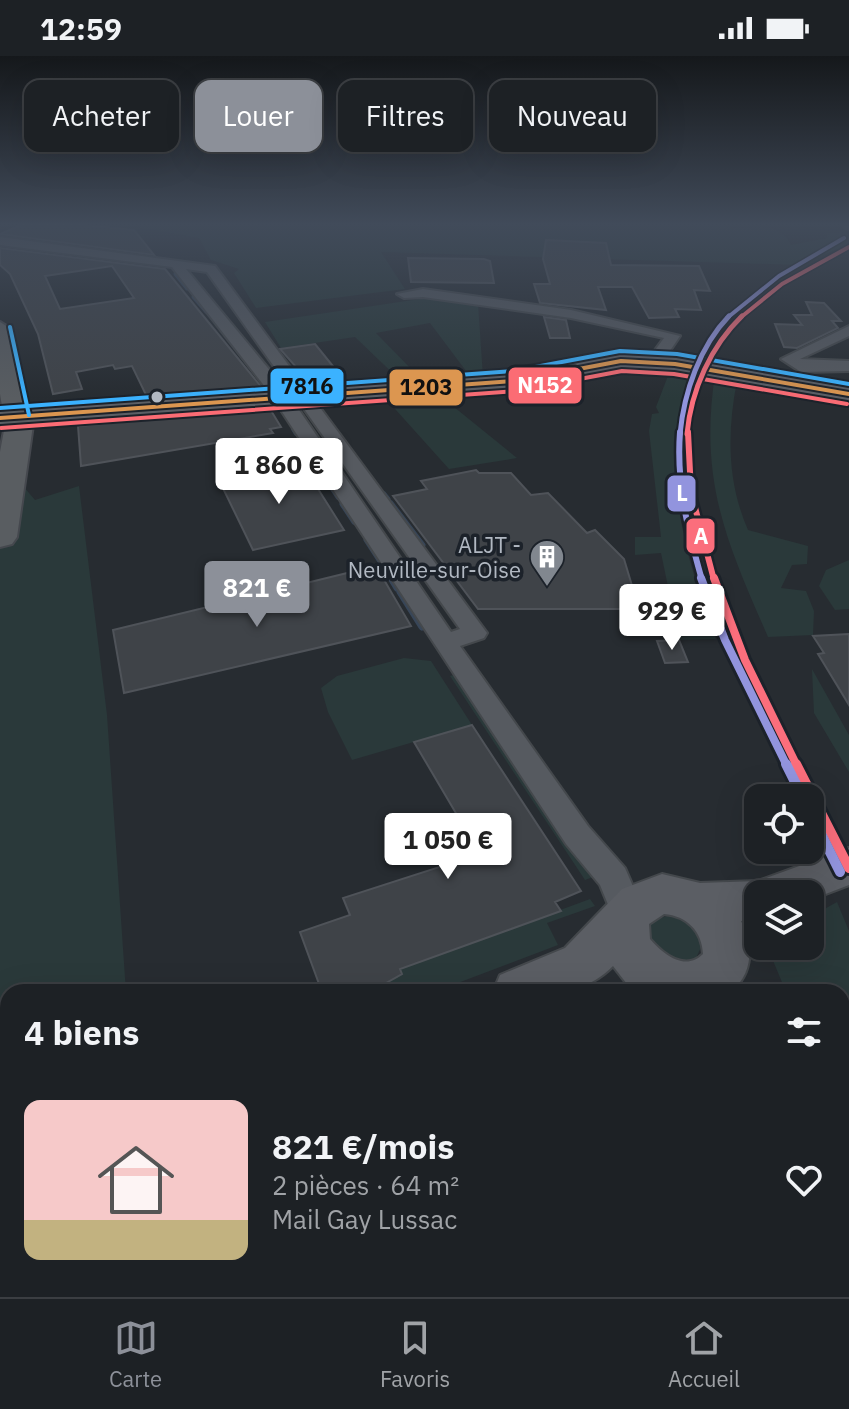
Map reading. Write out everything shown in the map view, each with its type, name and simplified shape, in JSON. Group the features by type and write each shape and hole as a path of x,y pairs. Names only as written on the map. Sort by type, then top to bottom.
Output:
{"main road":[{"path":"0,329 9,417 10,493 0,537"}],"street":[{"path":"189,283 369,487 475,633 445,642"},
{"path":"221,283 293,399 344,493 577,835 613,878 626,918 623,932 631,954 649,973"},
{"path":"195,292 225,288"},
{"path":"404,294 423,293 571,314 673,336 665,362"},
{"path":"848,385 801,367 789,359 849,330"},
{"path":"9,417 515,381 602,363 665,362 808,384 848,385"},
{"path":"344,493 369,487"},
{"path":"394,567 423,560"},
{"path":"536,984 582,964 639,901 662,894 697,903 722,927 744,915"},
{"path":"582,964 649,973 676,984 699,984 720,971 744,927"}],"shaded area":[{"path":"240,283 401,283 405,289 256,308"},
{"path":"433,297 478,303 483,377 472,379 430,323 376,333 423,381 404,384 355,337 281,348 265,322"},
{"path":"671,368 694,371 679,430 676,457 679,510 690,562 716,639 677,640 668,620 650,620 648,608 672,606 661,553 635,555 635,537 661,537 649,431 652,414 659,413 656,407"},
{"path":"715,374 737,381 731,457 736,494 748,530 808,546 807,564 792,565 781,588 806,591 814,611 813,635 768,637 740,570 720,510 714,479 711,412"},
{"path":"438,394 517,458 449,469 387,400"},
{"path":"0,459 35,500 79,486 107,715 125,984 0,984"},
{"path":"849,560 849,609 835,610 819,586 826,570"},
{"path":"404,658 431,661 472,725 352,760 328,712 321,688 337,676"},
{"path":"812,669 849,735 849,772 814,713"},
{"path":"457,674 601,874 585,880 450,676"},
{"path":"590,899 595,906 547,923 558,945 455,984 384,984 401,974 400,969"},
{"path":"837,902 849,931 849,984 783,984 773,960 824,960 824,909"},
{"path":"669,915 694,926 703,943 696,958 677,962 650,943 648,931 653,921"}],"building":[{"path":"14,283 48,283 60,309 134,298 124,283 176,283 263,389 147,397 132,366 115,369 113,365 76,372 82,389 53,394 38,334"},
{"path":"706,283 710,291 694,290 701,310 675,309 679,317 649,318 632,287 598,287 606,310 540,303 534,284"},
{"path":"806,302 824,303 841,321 832,321 838,328 797,348 784,347 775,324 802,325 794,315 812,315"},
{"path":"544,317 566,320 570,338 550,338"},
{"path":"315,344 347,383 313,386 280,349"},
{"path":"270,409 281,427 270,429 273,433 81,466 78,426"},
{"path":"301,462 344,530 253,550 218,478"},
{"path":"476,470 479,473 511,473 531,495 548,493 587,533 595,530 624,559 639,609 478,609 393,496 427,489 421,481"},
{"path":"376,566 411,626 124,693 113,630"},
{"path":"849,634 849,705 818,654 824,653 813,636"},
{"path":"679,640 688,662 665,663 657,641"},
{"path":"472,725 581,891 555,902 561,911 400,969 402,974 384,984 319,984 300,932 350,915 343,898 480,854 414,742"}],"waterway":[{"path":"182,283 187,289"},
{"path":"193,297 206,312"},
{"path":"293,429 296,434"},
{"path":"314,461 338,497"},
{"path":"384,494 388,499"},
{"path":"391,503 423,545"},
{"path":"342,504 354,522"},
{"path":"366,540 392,580"},
{"path":"391,578 397,588"},
{"path":"400,592 422,627"}],"transit line":[{"name":"L","path":"768,283 734,310 718,328 702,355 682,407 678,463 685,522 702,581 725,640 796,784"},
{"name":"A","path":"784,283 738,319 718,345 704,371 688,426 691,492 703,547 745,660 849,868"},
{"name":"7816","path":"10,327 29,415"},
{"name":"7816","path":"0,408 514,371 620,351 677,354 849,384"},
{"name":"1203","path":"0,418 515,381 621,361 675,364 849,394"},
{"name":"N152","path":"1,428 516,391 622,371 674,374 847,404"},
{"name":"L","path":"824,840 840,872"}],"place":[{"name":"ALJT - Neuville-sur-Oise","path":"547,588"}]}
